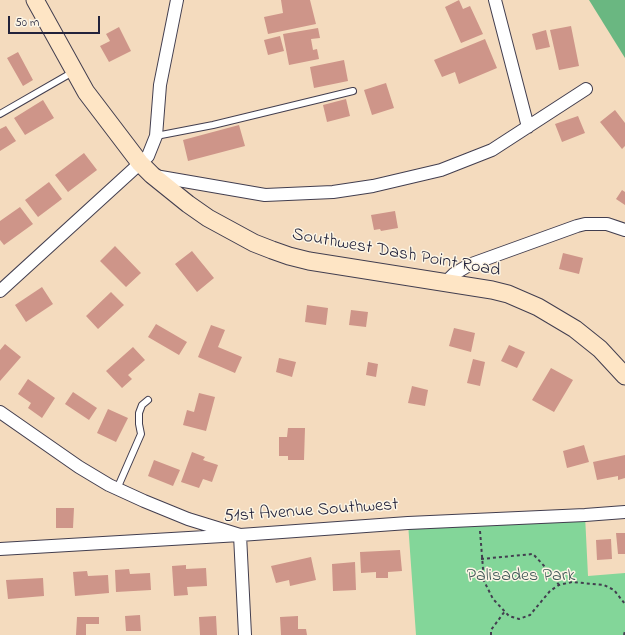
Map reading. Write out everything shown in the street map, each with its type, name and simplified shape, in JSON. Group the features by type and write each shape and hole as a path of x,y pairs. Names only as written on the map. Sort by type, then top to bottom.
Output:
{"main road":[{"name":"Southwest Dash Point Road","path":"35,0 86,92 146,169 188,204 208,218 272,250 309,261 446,282 508,294 538,307 575,329 600,349 625,376"}],"street":[{"path":"0,291 146,169 148,156 156,136 160,85 177,0"},
{"path":"495,0 528,126"},
{"path":"146,169 265,195 295,195 333,192 373,186 441,170 492,150 586,89"},
{"path":"446,282 468,264 577,226 585,224 606,224 625,230"},
{"path":"0,412 79,467 117,489 188,519 240,535 245,635"},
{"name":"51st Avenue Southwest","path":"0,549 240,535 408,523 625,512"}],"lane":[{"path":"0,114 74,71"},
{"path":"156,136 213,124 353,90"},
{"path":"117,489 141,434 139,424 140,413 142,405 148,400"}],"path":[{"path":"480,520 481,559 484,581 492,599 509,616 519,619 530,615 550,591 559,585 572,582 604,585 614,590 625,604"},
{"path":"481,559 533,554 548,569 559,585"},
{"path":"491,635 491,630 505,611"},
{"path":"624,635 625,631"}],"green space":[{"path":"589,0 625,0 625,58"},
{"name":"Palisades Park","path":"585,515 588,576 625,573 625,635 416,635 408,523"}],"building":[{"path":"281,0 310,0 316,24 268,34 264,17 283,13"},
{"path":"459,0 463,9 470,6 483,34 461,43 445,7"},
{"path":"571,26 579,66 559,70 550,30"},
{"path":"119,27 131,51 109,62 100,46 110,41 106,34"},
{"path":"318,28 320,38 311,39 313,50 317,49 319,59 289,65 283,34"},
{"path":"546,30 550,47 536,50 532,34"},
{"path":"280,36 284,51 268,55 264,40"},
{"path":"485,39 497,68 459,84 455,72 442,77 434,60"},
{"path":"18,52 33,80 23,86 7,58"},
{"path":"344,60 348,81 314,88 310,67"},
{"path":"386,83 394,108 372,115 364,90"},
{"path":"346,99 350,116 327,122 323,105"},
{"path":"43,100 54,118 25,135 14,118"},
{"path":"615,110 625,123 625,146 622,149 600,122"},
{"path":"578,116 585,133 562,142 555,124"},
{"path":"239,125 245,146 188,161 183,140"},
{"path":"6,126 16,141 0,151 0,129"},
{"path":"84,153 97,170 68,192 55,175"},
{"path":"49,182 62,199 38,217 25,200"},
{"path":"622,190 625,192 625,205 616,199"},
{"path":"20,207 33,224 4,245 0,240 0,221"},
{"path":"395,211 398,228 381,231 380,229 374,230 371,215"},
{"path":"115,246 141,273 126,287 100,261"},
{"path":"192,251 214,278 197,292 175,264"},
{"path":"563,253 583,258 579,274 559,269"},
{"path":"42,287 53,304 26,322 15,305"},
{"path":"111,292 124,305 98,329 86,316"},
{"path":"307,305 328,308 326,325 305,322"},
{"path":"351,310 368,312 366,327 349,325"},
{"path":"156,324 187,342 179,355 148,337"},
{"path":"211,325 225,330 218,347 242,357 235,373 198,357"},
{"path":"454,328 475,333 471,352 449,346"},
{"path":"5,344 21,357 0,381 0,350"},
{"path":"509,345 525,352 517,368 501,361"},
{"path":"133,347 145,360 128,375 132,379 122,388 106,371"},
{"path":"279,358 296,362 292,377 276,372"},
{"path":"473,359 485,362 480,386 467,383"},
{"path":"368,362 378,364 376,377 366,375"},
{"path":"551,368 573,380 554,412 532,400"},
{"path":"28,379 55,398 42,418 28,408 31,403 18,394"},
{"path":"412,386 428,390 425,406 408,403"},
{"path":"73,392 97,408 89,420 65,404"},
{"path":"199,393 215,397 206,431 183,425 187,410 194,412"},
{"path":"108,409 128,418 116,442 97,433"},
{"path":"288,428 305,428 304,460 288,460 288,456 279,456 279,437 287,437"},
{"path":"584,445 589,462 567,468 563,451"},
{"path":"192,452 205,457 203,460 218,465 212,482 203,479 199,488 181,482"},
{"path":"625,455 625,478 618,480 618,476 597,480 593,462"},
{"path":"154,460 180,470 173,486 148,476"},
{"path":"56,508 74,508 73,528 56,528"},
{"path":"616,533 625,533 625,554 618,554"},
{"path":"611,539 612,559 597,560 596,540"},
{"path":"400,550 402,571 388,572 388,578 376,578 376,572 361,573 360,552"},
{"path":"311,557 316,580 290,586 289,580 276,583 271,566"},
{"path":"355,562 356,590 333,591 332,564"},
{"path":"186,565 186,569 206,568 207,586 187,587 188,595 174,596 172,566"},
{"path":"129,569 130,574 150,573 151,590 116,592 115,570"},
{"path":"87,571 88,576 108,575 109,593 75,596 73,572"},
{"path":"43,578 44,596 8,599 6,580"},
{"path":"140,615 141,631 126,631 125,616"},
{"path":"216,616 217,635 200,635 199,617"},
{"path":"298,616 298,629 306,629 307,635 281,635 280,617"},
{"path":"77,617 99,617 99,624 86,624 86,635 76,635"}]}
